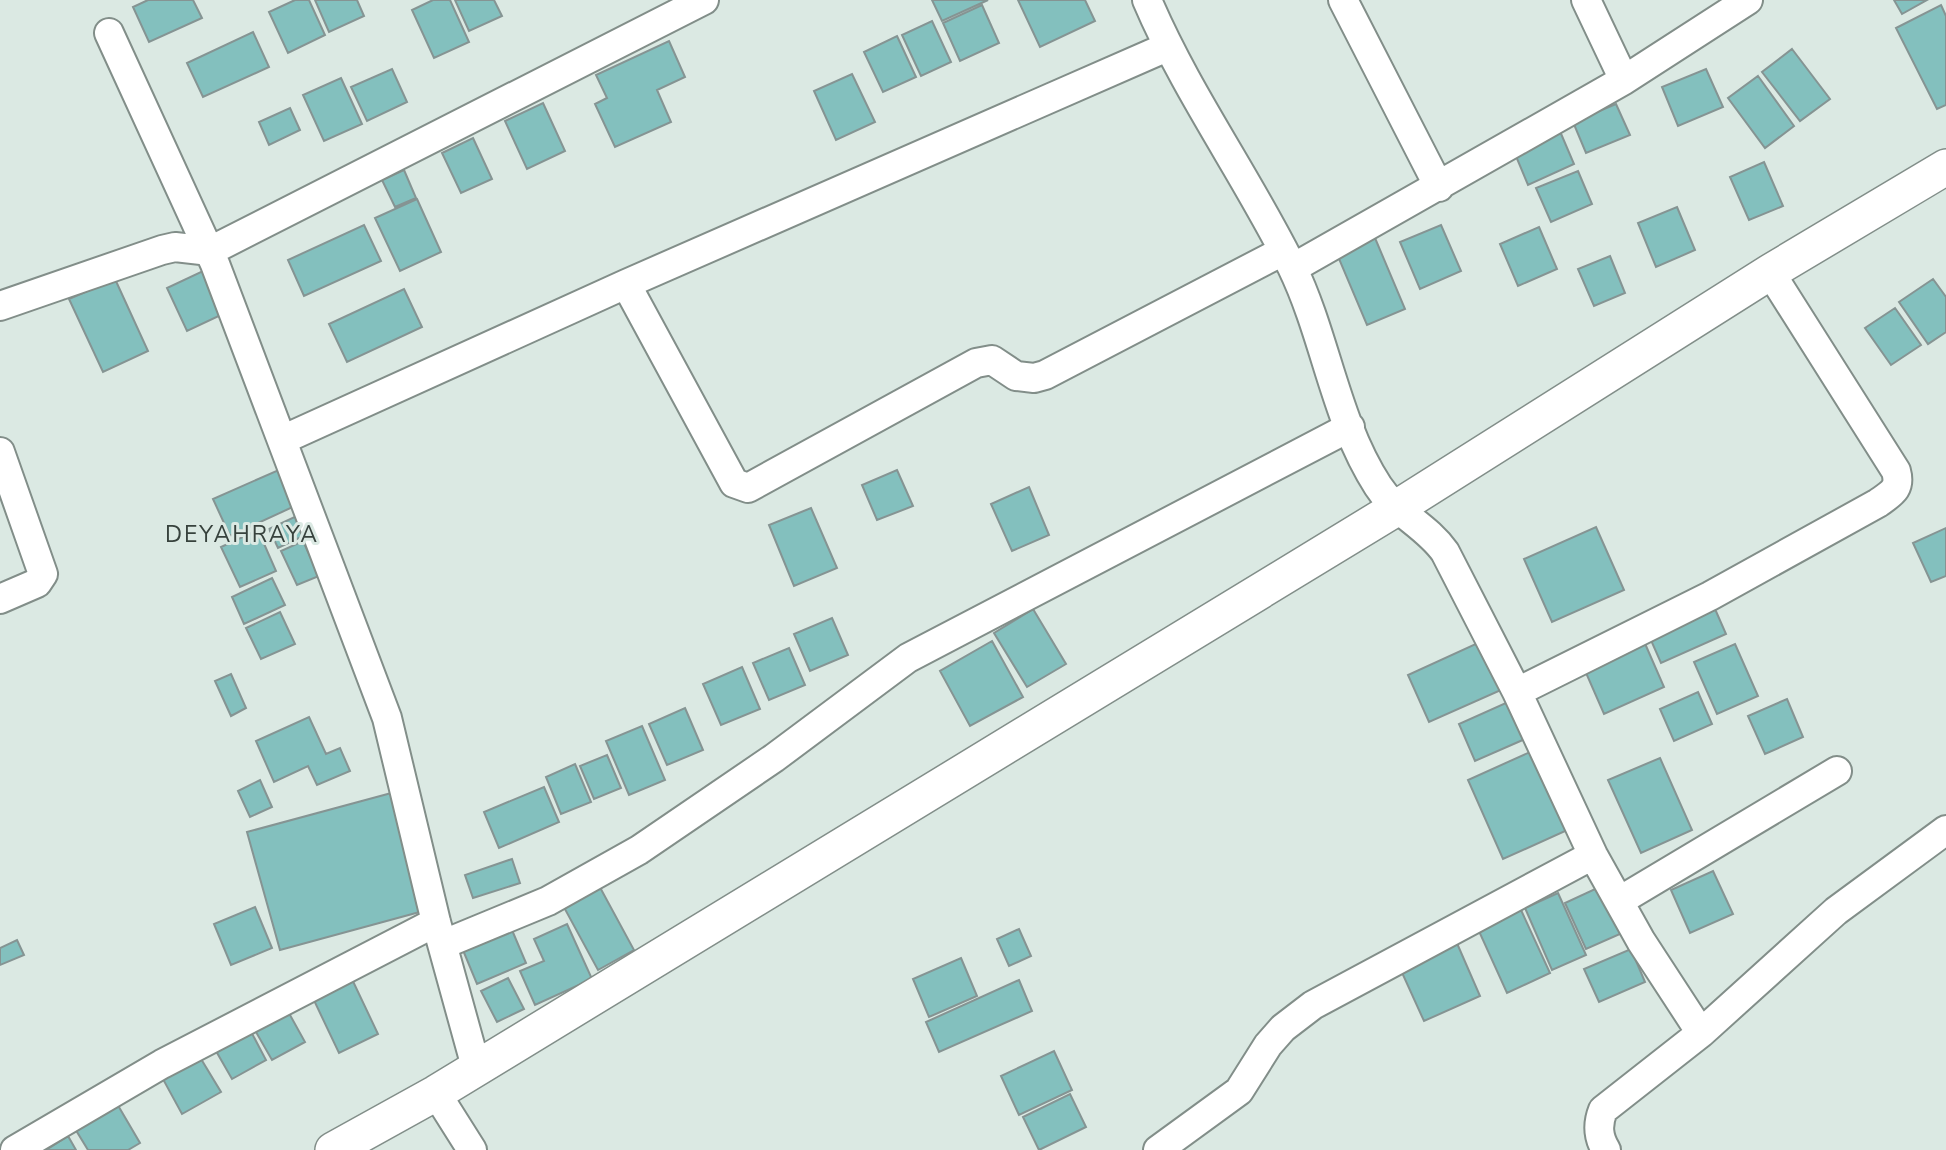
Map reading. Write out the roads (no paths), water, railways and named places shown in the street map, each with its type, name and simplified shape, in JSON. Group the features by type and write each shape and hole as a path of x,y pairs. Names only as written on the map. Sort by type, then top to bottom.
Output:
{"street":[{"path":"0,306 162,250 175,247 210,251 704,0"},
{"path":"1147,0 1167,47 1288,260 1350,427 1377,484 1395,509 1433,535 1446,552 1517,692 1593,855 1641,941 1701,1033"},
{"path":"1343,0 1439,187"},
{"path":"1586,0 1624,80"},
{"path":"626,284 734,483 748,488 976,363 992,360 1023,378 1045,375 1439,187 1624,80 1748,0"},
{"path":"109,33 210,251 387,718 476,1068"},
{"path":"282,440 626,284 1167,47"},
{"path":"333,1150 436,1093 1395,509 1770,272 1946,167"},
{"path":"1517,692 1710,596 1878,503 1896,490 1899,481 1896,471 1770,272"},
{"path":"15,1150 162,1064 440,933 548,901 639,850 774,758 908,658 1350,427"},
{"path":"0,453 43,574 37,583 0,599"},
{"path":"1621,901 1837,771"},
{"path":"1606,1150 1599,1133 1598,1121 1603,1110 1701,1033 1836,911 1946,830"},
{"path":"1158,1150 1239,1091 1268,1045 1283,1028 1313,1005 1593,855"},
{"path":"436,1093 472,1150"}],"district":[{"name":"DEYAHRAYA","path":"242,534"}]}
